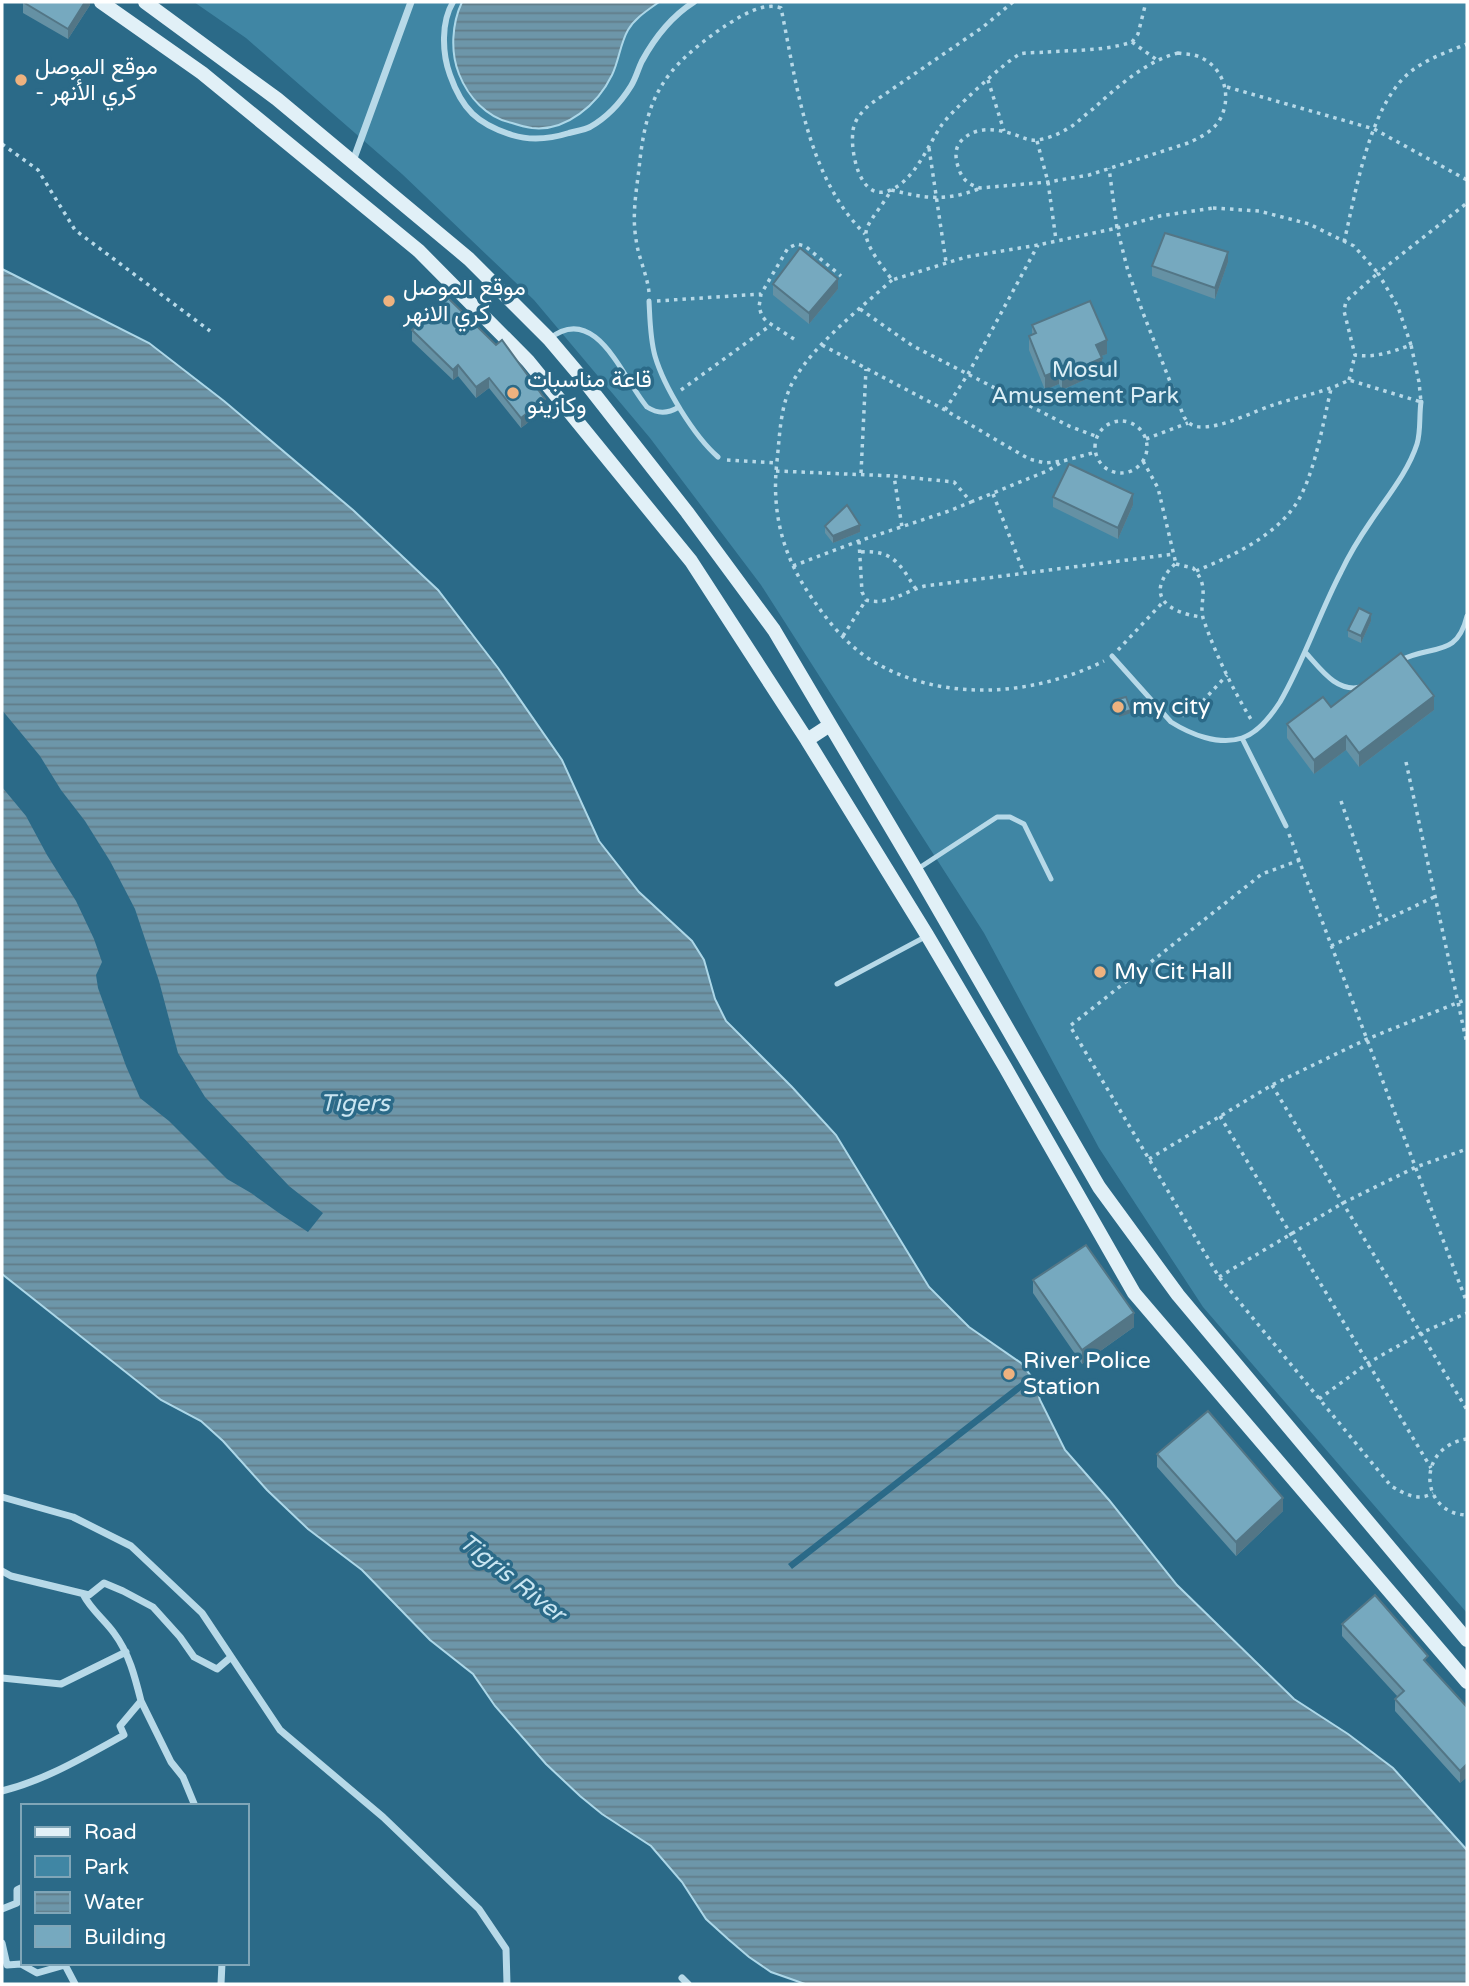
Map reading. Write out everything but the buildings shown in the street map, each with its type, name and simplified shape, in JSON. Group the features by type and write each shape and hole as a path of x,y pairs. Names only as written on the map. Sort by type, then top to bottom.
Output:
{"main road":[{"path":"101,2 202,73 419,251 528,361 691,561 807,740 927,935 1134,1293 1467,1682"},
{"path":"145,2 277,99 469,259 549,339 687,512 774,630 1099,1187 1178,1295 1467,1642 1449,1660"},
{"path":"807,740 830,725"}],"street":[{"path":"353,162 411,2"},
{"path":"453,2 444,35 446,64 461,100 475,118 499,131 524,139 554,138 589,127 614,109 632,85 642,61 665,26 694,2"},
{"path":"2,1497 73,1517 131,1546 202,1613 280,1730 383,1817 479,1909 506,1949 507,1984"},
{"path":"2,1571 11,1576 89,1595 104,1583 153,1607 194,1657 217,1669 231,1657"},
{"path":"83,1594 126,1652 141,1701 171,1762 183,1777 194,1804"},
{"path":"2,1678 61,1684 126,1652"},
{"path":"2,1791 25,1786 63,1769 124,1735 120,1726 141,1701"},
{"path":"2,1909 17,1903 17,1890 21,1888"},
{"path":"2,1943 7,1965 21,1964"},
{"path":"24,1965 37,1973 65,1965 75,1984"},
{"path":"221,1984 222,1965"}],"lane":[{"path":"649,301 656,357 679,407 705,444 719,457"},
{"path":"549,339 563,330 571,329 594,335 610,352 647,407 665,413 679,407"},
{"path":"1112,656 1171,722 1182,729 1226,740 1242,738 1257,729 1279,703 1340,572 1399,481 1417,443 1420,401"},
{"path":"1397,661 1454,644 1461,634 1467,616"},
{"path":"1305,652 1338,685 1353,689 1367,683"},
{"path":"1242,738 1286,826"},
{"path":"916,870 997,817 1010,817 1024,824 1051,879"},
{"path":"837,984 927,935"}],"path":[{"path":"980,188 963,178 958,168 957,145 966,136 977,131 1004,131 1037,141 1070,127 1112,92 1163,57 1178,53 1195,55 1208,62 1217,70 1227,87 1224,106 1219,121 1202,137 1089,175 980,188 964,195 936,199 891,190 876,192 863,182 853,151 852,130 859,116 869,105 983,27 1013,2"},
{"path":"865,234 891,190 915,171 942,123 988,79 1021,54 1103,48 1132,42 1138,34 1146,2"},
{"path":"761,294 649,301 649,288 636,239 635,205 640,146 645,125 657,92 675,66 698,45 729,24 761,8 776,6 781,8 806,120 820,163 832,190 852,221 865,234 869,245 892,280"},
{"path":"1132,42 1157,61"},
{"path":"1344,242 1357,185 1386,100 1411,71 1434,57 1467,44"},
{"path":"988,79 1004,131"},
{"path":"1227,87 1374,129 1467,180"},
{"path":"1037,141 1048,182 1056,240"},
{"path":"2,144 38,170 75,230 210,331"},
{"path":"929,146 946,262"},
{"path":"1109,168 1117,228 1143,313 1184,417 1194,427 1212,426 1331,389 1349,380 1420,401 1411,345 1398,307 1378,273 1354,246 1308,225 1259,211 1234,208 1188,211 1160,216 1117,228 1038,245 946,262 892,280 822,345 794,379 782,416 776,471 776,510 780,531 793,566 804,587 842,637 874,662 929,684 960,690 1000,690 1065,677 1112,656 1164,601"},
{"path":"1349,380 1355,355 1345,321 1346,301 1467,203"},
{"path":"794,339 771,325 760,312 761,294 789,248 797,244 806,246 841,276"},
{"path":"945,410 968,374 1038,245"},
{"path":"860,309 913,346 1069,426 1098,437"},
{"path":"674,395 771,325"},
{"path":"822,345 945,410 1029,459 1045,463 1096,452"},
{"path":"1355,355 1384,355 1411,345"},
{"path":"860,473 866,369"},
{"path":"1196,571 1249,547 1262,538 1294,506 1307,482 1331,389"},
{"path":"1123,421 1137,426 1146,439 1148,447 1143,461 1132,471 1116,473 1103,465 1096,452 1098,437 1108,425 1123,421"},
{"path":"1146,439 1188,422"},
{"path":"719,457 732,461 777,463"},
{"path":"793,566 993,494 1047,471 1063,461"},
{"path":"1143,461 1161,498 1176,564"},
{"path":"776,471 860,473 954,482 971,502"},
{"path":"894,476 902,527"},
{"path":"993,494 1024,574"},
{"path":"859,541 862,592 866,600"},
{"path":"860,552 876,552 890,556 902,567 915,589"},
{"path":"866,600 882,602 915,589 1174,554"},
{"path":"1202,617 1179,613 1164,601 1160,588 1162,580 1176,564 1196,571 1203,586 1202,617 1227,675 1257,729"},
{"path":"842,637 866,600"},
{"path":"1171,722 1202,702 1227,675"},
{"path":"1406,762 1467,1044"},
{"path":"1341,801 1382,921"},
{"path":"1286,826 1467,1303"},
{"path":"1300,860 1262,874 1070,1026 1219,1277 1391,1486 1413,1497 1426,1497 1433,1493"},
{"path":"1331,946 1434,896"},
{"path":"1149,1159 1272,1085 1367,1039 1467,999"},
{"path":"1272,1085 1467,1410"},
{"path":"1220,1116 1431,1468"},
{"path":"1219,1277 1343,1203 1416,1167 1467,1149"},
{"path":"1319,1399 1368,1363 1467,1313"},
{"path":"1467,1439 1445,1447 1436,1456 1430,1480 1433,1493 1440,1503 1449,1511 1467,1516"}],"green space":[{"name":"Mosul Amusement Park","path":"194,2 1467,2 1467,1613 1203,1307 1099,1148 984,933 761,585 650,438 534,300 402,174 246,38"}],"water":[{"path":"462,2 659,2 638,18 628,30 612,75 590,106 569,121 545,128 532,128 494,116 480,105 463,83 453,47 454,28"},
{"name":"Tigers","path":"2,269 149,343 224,401 353,510 438,590 498,668 562,760 599,841 639,892 692,941 704,960 715,999 726,1021 836,1135 929,1287 969,1327 1021,1363 1034,1380 1040,1400 1065,1450 1177,1585 1294,1699 1348,1734 1393,1768 1467,1850 1467,1984 805,1984 771,1972 749,1957 706,1919 682,1882 651,1846 602,1814 546,1764 495,1706 473,1674 430,1640 362,1570 308,1529 201,1421 161,1400 2,1274"}],"pier":[{"path":"2,710 40,756 110,861 135,909 159,981 178,1053 205,1097 289,1186 323,1213 308,1232 227,1179 169,1121 140,1098 98,988 96,975 102,962 94,939 76,901 26,816 2,787"},
{"path":"1030,1375 1034,1380 792,1569 788,1564"}],"place":[{"name":"موقع الموصل - كري الأنهر","path":"21,80"},
{"name":"موقع الموصل كري الانهر","path":"389,301"},
{"name":"قاعة مناسبات وكازينو","path":"513,393"},
{"name":"my city","path":"1118,707"},
{"name":"My Cit Hall","path":"1100,972"},
{"name":"River Police Station","path":"1009,1374"}],"water label":[{"name":"Tigris River","path":"512,1578"}]}
